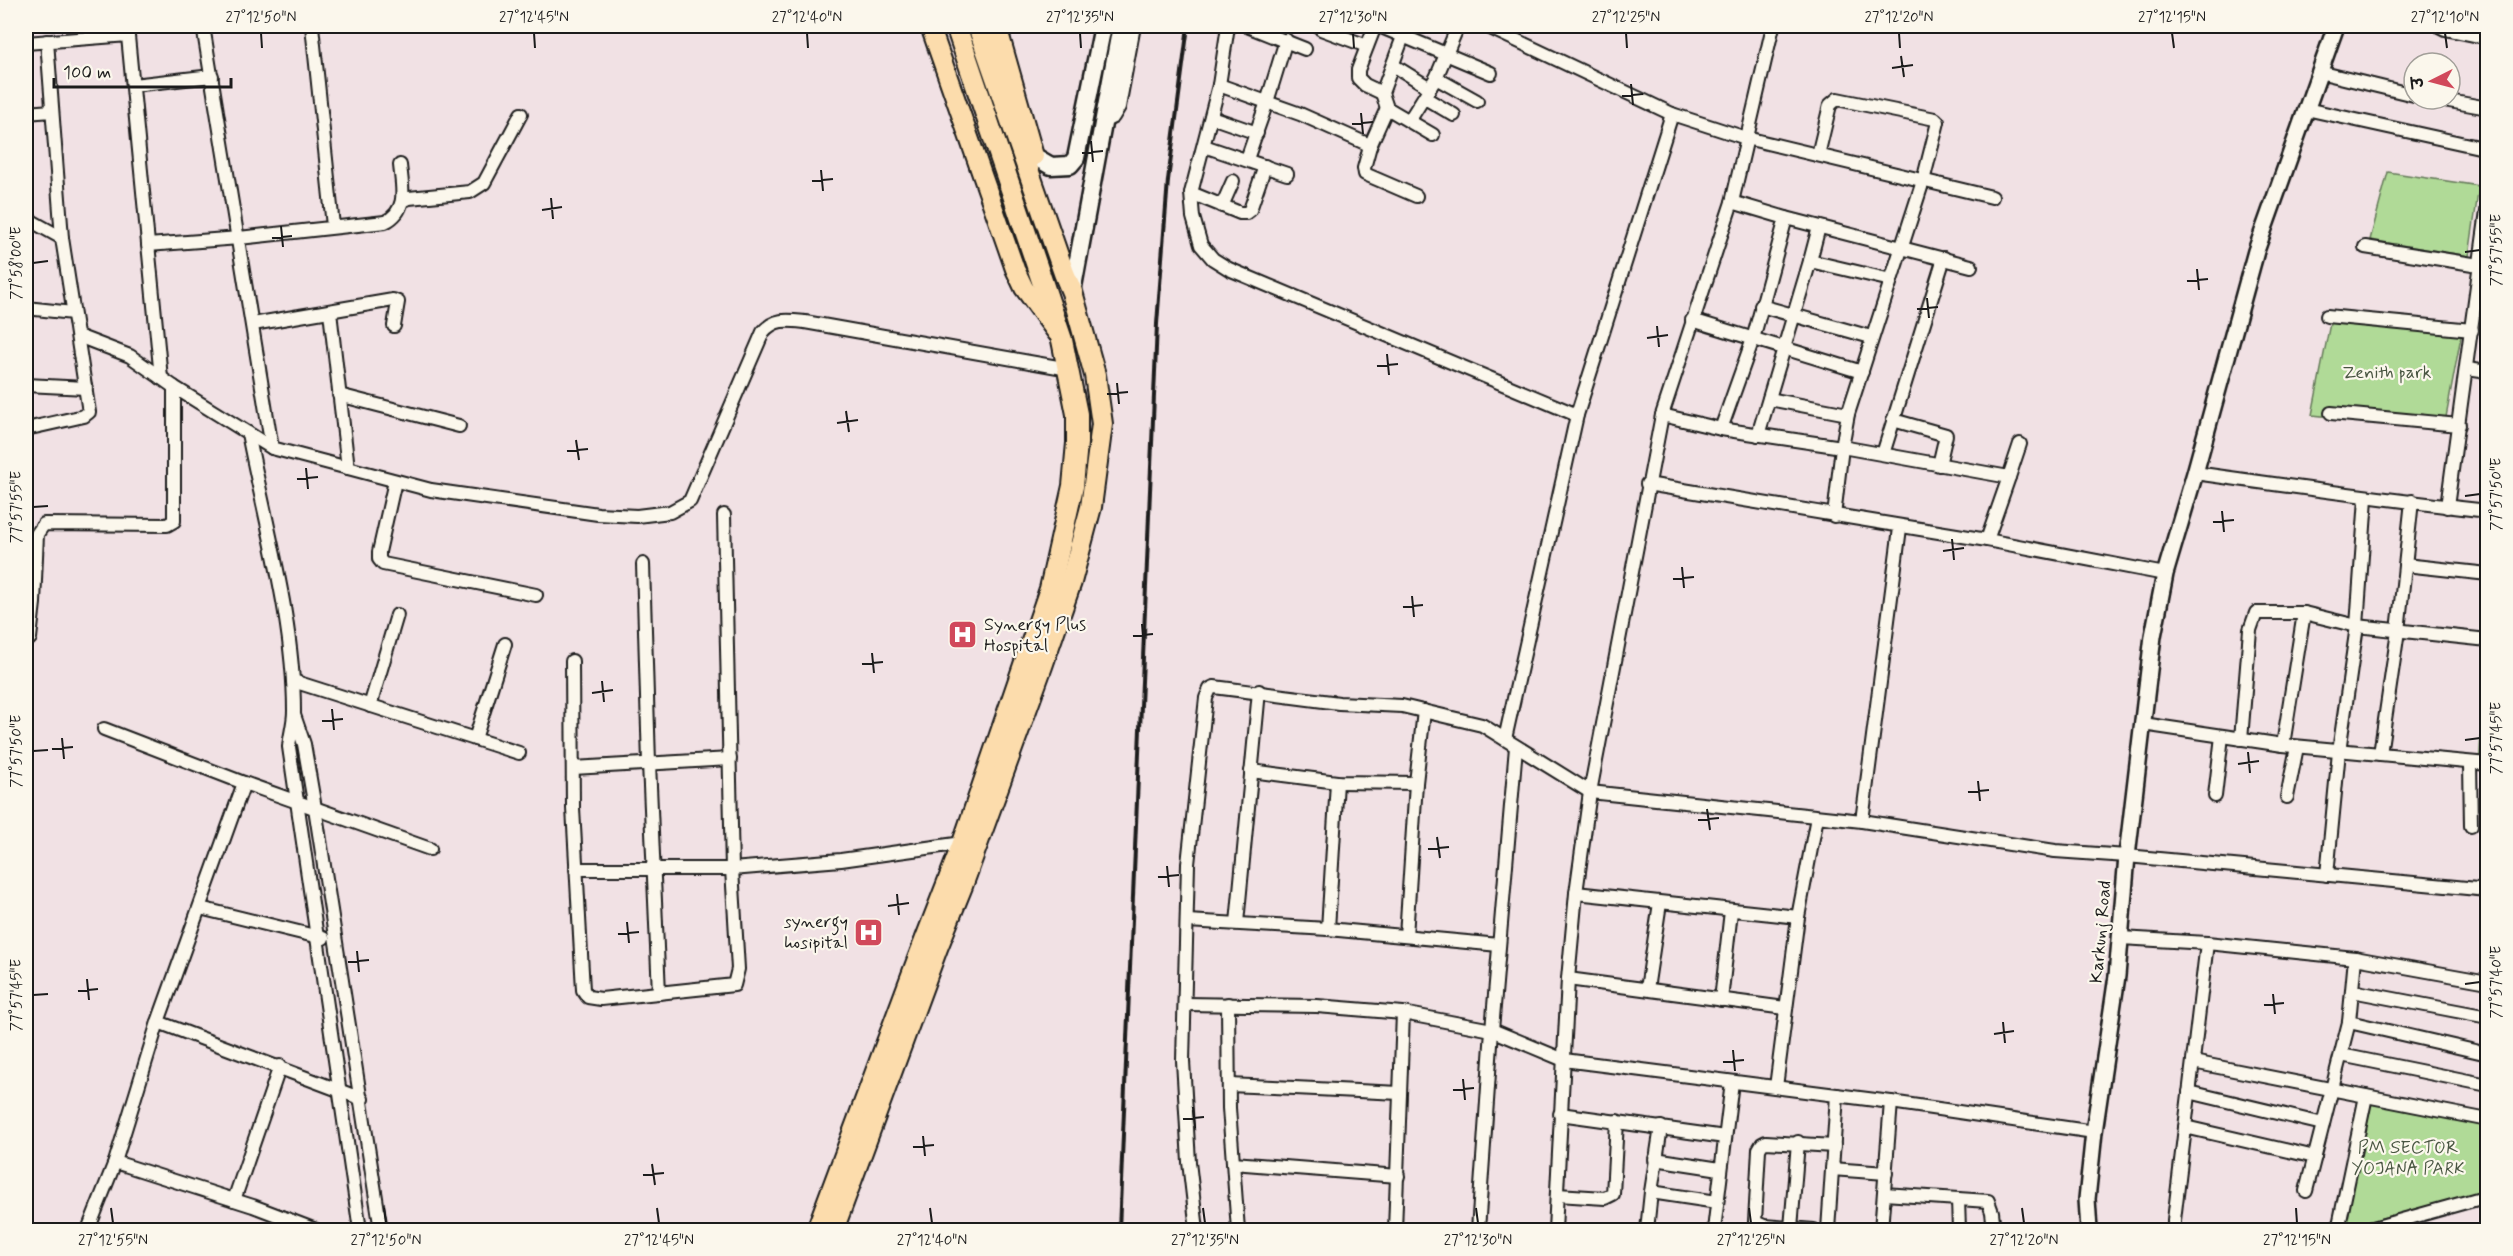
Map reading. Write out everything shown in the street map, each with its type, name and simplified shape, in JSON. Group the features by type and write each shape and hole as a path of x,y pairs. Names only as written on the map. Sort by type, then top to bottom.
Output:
{"highway":[{"path":"818,1230 963,843 1050,589 1063,540 1073,486 1077,414 1062,340 956,26"},
{"path":"833,1230 1071,582 1091,507 1102,424 1095,375 1072,292 1064,273 1027,152 978,26"}],"main road":[{"path":"930,26 1015,269 1024,288 1062,340"},
{"path":"997,26 1027,152 1051,166 1070,165 1076,158 1103,26"},
{"path":"1072,292 1121,26"}],"street":[{"path":"207,26 212,76 272,448"},
{"path":"312,26 333,226"},
{"path":"1104,118 1113,117 1119,107 1134,26"},
{"path":"1228,26 1219,85 1191,193 1201,245 1213,259 1229,269 1578,416"},
{"path":"1247,26 1279,34 1305,50"},
{"path":"1322,26 1321,29 1367,46"},
{"path":"1382,93 1365,85 1358,78 1358,70 1377,26 1405,31 1446,54 1491,73"},
{"path":"1409,121 1430,88 1458,26"},
{"path":"1486,26 1672,114 1746,138 1992,197"},
{"path":"1555,1230 1568,979 1576,893 1590,792 1662,415 1732,202 1773,26"},
{"name":"Karkunj Road","path":"2089,1230 2087,1199 2094,1132 2121,938 2127,856 2153,636 2165,574 2195,473 2243,291 2336,26"},
{"path":"2439,26 2487,38"},
{"path":"26,43 127,30 161,378"},
{"path":"1405,31 1382,93 1387,108 1364,168 1365,174 1416,196"},
{"path":"1247,159 1267,102 1279,34"},
{"path":"26,429 84,416 89,412 62,238 47,41"},
{"path":"1393,65 1430,88 1477,101"},
{"path":"2319,72 2402,92"},
{"path":"133,85 212,76"},
{"path":"1219,85 1300,114 1371,147"},
{"path":"1430,88 1454,115"},
{"path":"1818,155 1830,105 1837,99 1935,119 1939,126 1848,414 1834,516"},
{"path":"2462,103 2487,108"},
{"path":"1387,108 1433,135"},
{"path":"2306,109 2487,149"},
{"path":"26,113 52,111"},
{"path":"404,200 470,192 479,188 484,183 521,114"},
{"path":"1505,739 1578,416 1672,114"},
{"path":"1211,117 1257,133"},
{"path":"1204,146 1287,174"},
{"path":"148,245 239,238 385,222 396,214 404,200 400,165"},
{"path":"1191,193 1240,213 1246,213 1250,210 1265,166"},
{"path":"1222,206 1233,181"},
{"path":"1732,202 1786,219 1971,266"},
{"path":"2447,507 2479,265 2484,250 2487,204"},
{"path":"26,218 62,238"},
{"path":"1721,429 1753,339 1786,219"},
{"path":"1758,435 1819,227"},
{"path":"2365,248 2479,265"},
{"path":"1883,454 1944,258"},
{"path":"1810,261 1891,280"},
{"path":"253,324 397,301 399,306 394,326"},
{"path":"1761,306 1871,337"},
{"path":"26,308 73,313"},
{"path":"330,312 348,468"},
{"path":"2327,316 2472,330"},
{"path":"78,336 130,356 174,387 272,448 431,490 598,514 637,516 670,512 690,501 763,332 771,323 785,320 1069,369"},
{"path":"1692,320 1862,372"},
{"path":"2467,369 2487,372"},
{"path":"26,385 86,388"},
{"path":"26,642 30,638 30,570 37,534 44,524 172,523 176,516 174,387"},
{"path":"339,396 459,426"},
{"path":"1769,399 1848,414"},
{"path":"2331,413 2459,425"},
{"path":"1662,415 1721,429 1842,447 2009,477"},
{"path":"1893,420 1946,435 1939,465"},
{"path":"248,433 282,605 293,681 294,714 289,747 360,1230"},
{"path":"1987,540 2020,444"},
{"path":"2195,473 2366,498 2412,501 2487,511"},
{"path":"395,481 379,552 379,559 383,564 536,594"},
{"path":"1647,484 1900,528 1987,540 2165,574"},
{"path":"2327,875 2339,751 2357,626 2366,498"},
{"path":"2380,754 2398,631 2412,501"},
{"path":"572,661 576,869 583,990 588,996 600,999 734,985 738,969 732,869 724,515"},
{"path":"1862,822 1900,528"},
{"path":"643,564 649,763 660,993"},
{"path":"2405,566 2487,574"},
{"path":"2241,739 2250,630 2256,613 2304,613 2357,626 2487,640"},
{"path":"2283,745 2304,613"},
{"path":"370,706 397,615"},
{"path":"475,739 505,644"},
{"path":"293,681 519,753"},
{"path":"1197,1230 1189,1162 1183,1061 1188,864 1210,689 1219,687 1339,703 1402,706 1482,725 1590,792 1862,822 2055,851 2487,890"},
{"path":"1237,923 1259,691"},
{"path":"1406,936 1416,783 1424,711"},
{"path":"294,714 304,744 315,808 381,1230"},
{"path":"2143,724 2297,747 2487,764"},
{"path":"105,729 244,783 430,849"},
{"path":"2215,796 2222,736"},
{"path":"1478,1230 1516,747"},
{"path":"2287,797 2297,747"},
{"path":"573,768 730,759"},
{"path":"2470,763 2471,826"},
{"path":"1251,771 1337,782 1416,783"},
{"path":"1328,929 1337,782"},
{"path":"88,1230 115,1162 158,1022 244,783"},
{"path":"1776,1087 1798,917 1817,817"},
{"path":"576,869 732,869 841,860 963,843"},
{"path":"1576,893 1798,917"},
{"path":"1647,989 1660,903"},
{"path":"200,908 336,941"},
{"path":"1720,1000 1731,911"},
{"path":"1187,921 1328,929 1499,945"},
{"path":"2121,938 2207,943 2355,958 2487,982"},
{"path":"2174,1230 2207,943"},
{"path":"2306,1191 2349,1022 2355,958"},
{"path":"1568,979 1785,1008"},
{"path":"2352,991 2487,1017"},
{"path":"1185,1004 1317,1006 1403,1013 1492,1030 1564,1060 1891,1102 2094,1132"},
{"path":"1228,1004 1229,1085 1238,1230"},
{"path":"1395,1230 1403,1013"},
{"path":"158,1022 280,1066 362,1099"},
{"path":"2349,1022 2487,1054"},
{"path":"2341,1055 2487,1085"},
{"path":"2193,1062 2487,1120"},
{"path":"234,1200 280,1066"},
{"path":"1714,1230 1732,1082"},
{"path":"1229,1085 1400,1093"},
{"path":"2189,1092 2323,1124"},
{"path":"1828,1230 1838,1095"},
{"path":"2338,1230 2366,1096"},
{"path":"1881,1230 1891,1102"},
{"path":"1560,1114 1725,1137"},
{"path":"1557,1195 1605,1198 1613,1194 1617,1121"},
{"path":"1647,1230 1661,1127"},
{"path":"2185,1127 2315,1157"},
{"path":"1814,1230 1757,1224 1753,1216 1759,1149 1762,1144 1798,1142 1834,1146"},
{"path":"1791,1228 1798,1142"},
{"path":"1655,1159 1720,1169"},
{"path":"115,1162 234,1200 316,1230"},
{"path":"1233,1163 1398,1176"},
{"path":"1832,1168 1886,1173"},
{"path":"1651,1192 1717,1202"},
{"path":"1884,1194 1988,1201 1994,1230"},
{"path":"2366,1230 2487,1196"},
{"path":"1958,1199 1959,1230"}],"green space":[{"path":"2388,172 2479,186 2469,256 2370,240"},
{"name":"Zenith park","path":"2331,318 2462,331 2444,428 2312,415"},
{"path":"2487,644 2487,766 2479,765"},
{"name":"PM SECTOR YOJANA PARK","path":"2366,1096 2487,1125 2485,1191 2344,1228"}],"railway":[{"path":"1119,1230 1157,324 1168,180 1188,26"}],"place":[{"name":"Synergy Plus Hospital","path":"963,635"},
{"name":"synergy hosipital","path":"869,932"}]}
